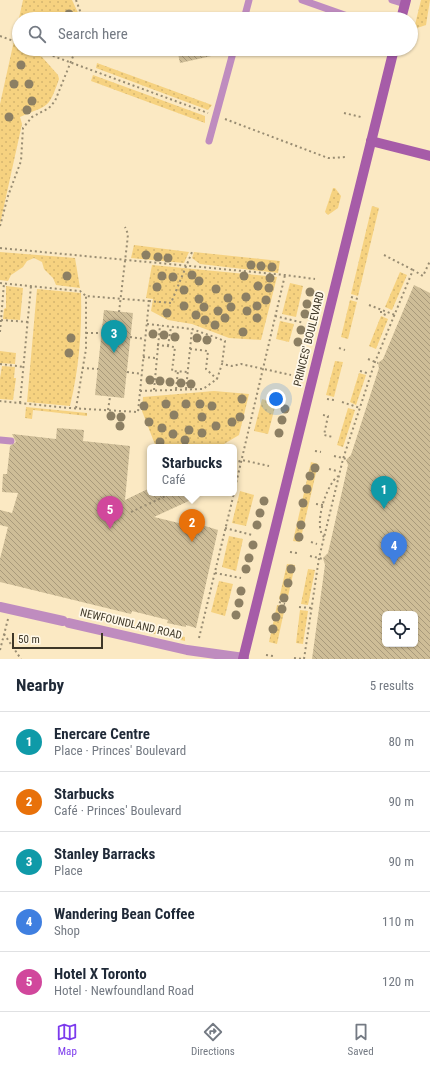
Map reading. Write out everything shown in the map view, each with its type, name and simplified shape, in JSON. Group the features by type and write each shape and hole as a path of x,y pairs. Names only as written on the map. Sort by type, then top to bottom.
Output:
{"street":[{"path":"403,12 405,2"},
{"name":"PRINCES' BOULEVARD","path":"244,659 392,56"},
{"path":"371,141 430,156"},
{"name":"NEWFOUNDLAND ROAD","path":"5,608 187,650 244,659"},
{"name":"NEWFOUNDLAND ROAD","path":"187,650 199,659"}],"lane":[{"path":"246,12 249,0"},
{"path":"302,0 336,12"},
{"path":"392,0 405,2"},
{"path":"208,141 232,56"},
{"path":"0,440 11,441"}],"path":[{"path":"76,0 81,12"},
{"path":"0,36 12,40"},
{"path":"54,56 96,72"},
{"path":"0,226 8,196 21,161 23,128 32,117 49,108 55,102 73,56"},
{"path":"344,113 361,117"},
{"path":"119,312 128,234 125,227"},
{"path":"0,248 188,265 315,279"},
{"path":"0,283 80,291 86,296 171,303 188,265 192,252"},
{"path":"384,255 423,276 430,261"},
{"path":"294,658 303,659 319,558 344,459 360,408 413,270"},
{"path":"237,480 285,275"},
{"path":"0,332 4,283"},
{"path":"20,404 31,286"},
{"path":"76,408 86,349 86,296"},
{"path":"351,297 358,299"},
{"path":"0,402 138,412 149,301"},
{"path":"369,305 381,311 395,315"},
{"path":"381,311 381,313 388,316"},
{"path":"275,316 304,323"},
{"path":"1,320 28,322"},
{"path":"140,391 203,389 217,379 222,364 225,341 192,329 147,324"},
{"path":"154,390 160,325"},
{"path":"168,346 171,327"},
{"path":"186,389 192,329"},
{"path":"86,333 101,334"},
{"path":"130,337 145,339"},
{"path":"157,345 175,347 172,371 188,372"},
{"path":"339,348 345,350"},
{"path":"190,349 208,351 206,369 217,379"},
{"path":"143,357 156,358"},
{"path":"368,359 377,362"},
{"path":"0,364 24,367"},
{"path":"222,364 232,366 241,364 291,375"},
{"path":"82,368 98,369"},
{"path":"176,389 178,371"},
{"path":"360,371 367,373"},
{"path":"127,372 142,374"},
{"path":"108,410 110,397"},
{"path":"327,399 334,400"},
{"path":"342,402 360,408"},
{"path":"323,415 328,416 324,435 333,436"},
{"path":"315,450 321,452"},
{"path":"334,456 347,459"},
{"path":"237,462 242,460 269,466"},
{"path":"329,469 337,471"},
{"path":"324,537 320,530 323,506 330,485 339,476"},
{"path":"131,512 166,496"},
{"path":"199,638 233,496"},
{"path":"316,504 323,506"},
{"path":"225,528 252,535"},
{"path":"310,542 317,544"},
{"path":"290,552 297,553"},
{"path":"310,556 324,559"},
{"path":"214,573 241,578"},
{"path":"279,602 285,604"},
{"path":"299,607 311,608"},
{"path":"0,650 4,634 5,608"},
{"path":"4,634 22,659"},
{"path":"266,655 273,656"}],"shaded area":[{"path":"23,0 72,0 78,12 20,12"},
{"path":"421,0 430,0 426,25 418,28 418,12"},
{"path":"12,50 12,56 42,57 58,75 59,79 52,96 46,105 20,117 22,124 0,224 0,104"},
{"path":"97,63 212,105 208,110 96,68"},
{"path":"93,75 205,116 205,123 91,81"},
{"path":"333,188 335,188 341,196 338,208 328,215 325,212"},
{"path":"372,206 379,208 358,296 351,294"},
{"path":"134,245 189,252 184,263 131,258"},
{"path":"0,252 75,258 80,288 56,285 53,278 44,269 42,262 34,258 27,261 23,267 11,275 8,281 0,280"},
{"path":"194,252 280,261 278,273 200,264 192,258"},
{"path":"152,265 277,277 261,340 229,338 192,324 168,320 151,311 153,299 146,298"},
{"path":"400,272 407,275 392,310 385,307"},
{"path":"290,283 303,286 296,317 282,314"},
{"path":"6,286 23,288 20,320 3,319 4,309 6,308"},
{"path":"37,289 81,293 79,350 76,378 70,406 27,402"},
{"path":"350,300 357,302 348,339 341,337"},
{"path":"381,316 388,319 376,349 369,346"},
{"path":"280,321 294,324 289,342 276,339"},
{"path":"0,351 16,353 15,364 0,363"},
{"path":"335,361 343,362 334,397 326,395"},
{"path":"2,366 15,367 14,378 16,378 13,400 0,399 0,378"},
{"path":"359,373 366,375 356,405 350,402"},
{"path":"214,391 249,394 239,435 224,444 155,444 142,411 143,397"},
{"path":"262,399 276,403 268,434 254,431"},
{"path":"26,407 87,413 87,416 33,410 32,419 25,418"},
{"path":"348,408 355,410 343,447 337,445"},
{"path":"311,462 318,464 300,542 293,541"},
{"path":"240,491 254,495 246,526 232,523"},
{"path":"229,536 243,539 236,571 222,567"},
{"path":"287,564 295,565 287,601 279,599"},
{"path":"308,569 315,570 308,605 301,604"},
{"path":"219,581 233,584 225,616 211,612"},
{"path":"277,605 285,607 277,644 269,642"},
{"path":"300,610 308,611 303,644 296,643"},
{"path":"117,621 185,637 185,641 117,625"}],"building":[{"path":"178,56 212,56 180,63"},
{"path":"414,285 430,293 430,659 312,659 325,565 323,558 328,553 348,465 346,460 351,455 379,368 378,363 383,359"},
{"path":"104,310 133,313 124,398 95,395"},
{"path":"57,428 84,430 83,441 130,446 125,500 147,489 147,496 200,496 154,517 191,526 192,522 218,530 196,628 186,625 186,627 167,623 168,620 132,611 131,614 0,582 0,559 8,527 0,525 0,510 12,513 18,493 2,492 3,474 7,474 10,446 16,442 12,434 56,439"}],"place":[{"name":"Stanley Barracks","path":"114,353"},
{"name":"Enercare Centre","path":"384,509"},
{"name":"Hotel X Toronto","path":"110,529"},
{"name":"Starbucks","path":"192,542"},
{"name":"Wandering Bean Coffee","path":"394,565"}]}
